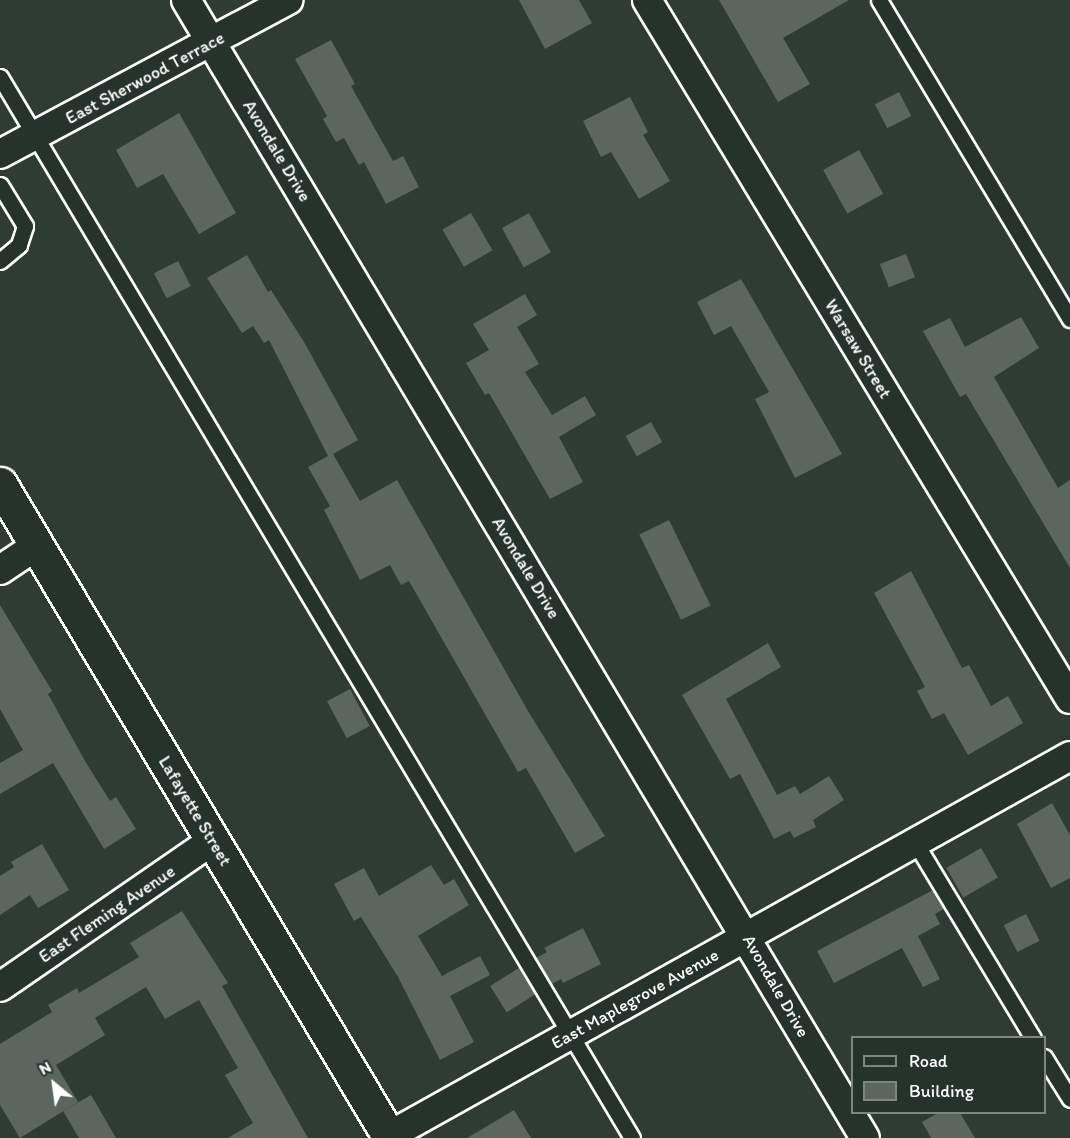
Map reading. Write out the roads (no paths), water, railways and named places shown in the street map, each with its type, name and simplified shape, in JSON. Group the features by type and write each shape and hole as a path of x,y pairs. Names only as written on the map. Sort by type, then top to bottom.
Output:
{"highway":[{"name":"Lafayette Street","path":"0,484 390,1137"}],"street":[{"name":"Avondale Drive","path":"186,0 865,1138"},
{"name":"East Sherwood Terrace","path":"0,154 290,0"},
{"name":"Warsaw Street","path":"647,0 1070,699"},
{"path":"0,570 36,546"},
{"name":"East Maplegrove Avenue","path":"390,1137 1070,756"},
{"name":"East Fleming Avenue","path":"0,987 213,840"}],"lane":[{"path":"879,0 1070,319"},
{"path":"0,77 632,1138"},
{"path":"0,184 25,226 19,244 0,261"},
{"path":"915,842 1032,1036"},
{"path":"1046,1059 1070,1099"}]}
